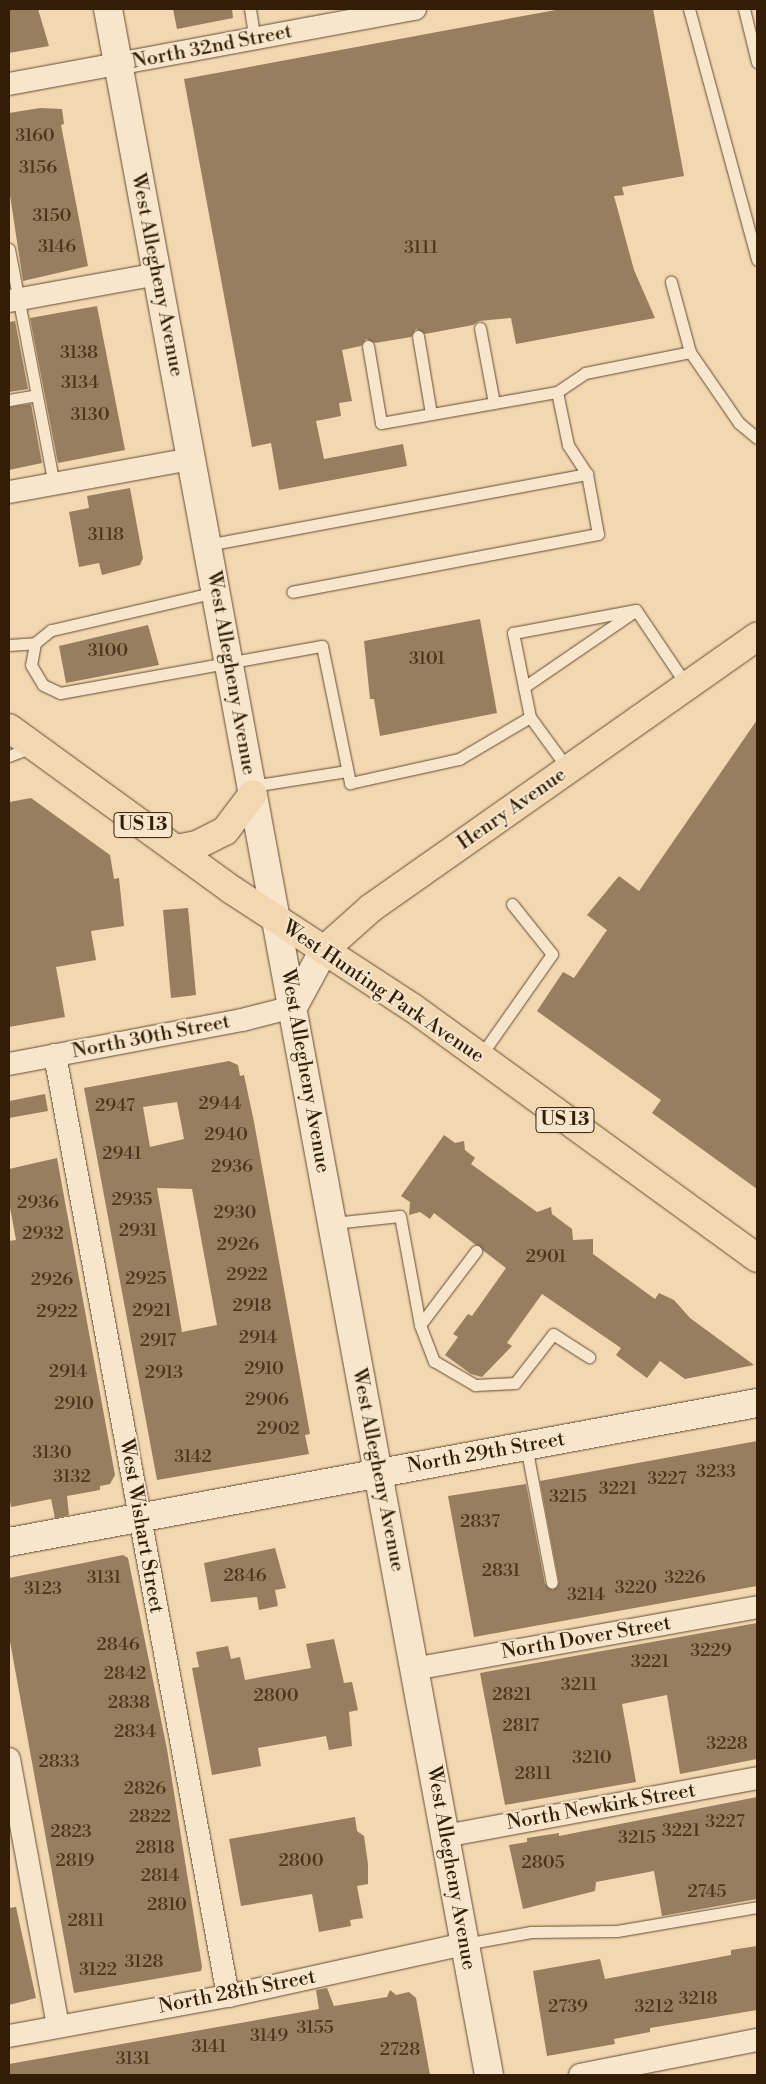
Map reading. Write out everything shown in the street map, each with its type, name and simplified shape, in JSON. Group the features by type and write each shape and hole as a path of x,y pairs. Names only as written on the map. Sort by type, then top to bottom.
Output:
{"main road":[{"name":"West Allegheny Avenue","path":"108,9 252,790 278,920 292,1007 489,2075"},
{"name":"Henry Avenue","path":"292,1007 324,950 371,908 757,636"},
{"name":"West Hunting Park Avenue","path":"9,728 176,849 480,1058 757,1258"},
{"path":"176,849 197,845 225,832 252,790"},
{"name":"North 29th Street","path":"9,1542 757,1403"}],"street":[{"name":"North 32nd Street","path":"9,84 255,39 348,15 415,9"},
{"path":"14,300 157,274"},
{"path":"9,492 191,459"},
{"name":"North 30th Street","path":"9,1064 250,1019 292,1007"},
{"name":"West Wishart Street","path":"55,1055 228,1996"},
{"name":"North Dover Street","path":"414,1669 757,1607"},
{"path":"9,1759 58,2026"},
{"name":"North Newkirk Street","path":"445,1836 757,1778"},
{"name":"North 28th Street","path":"9,2036 228,1996 465,1944"},
{"path":"580,2075 634,2070 757,2040"}],"lane":[{"path":"250,9 255,39"},
{"path":"689,9 757,260"},
{"path":"744,9 757,62"},
{"path":"9,249 14,300 54,484"},
{"path":"671,282 690,352 739,424 757,438"},
{"path":"480,328 494,403"},
{"path":"418,336 431,414"},
{"path":"368,346 381,423 557,392 585,373 690,352"},
{"path":"292,592 598,534 587,474 568,445 557,392"},
{"path":"9,400 36,395"},
{"path":"207,545 587,474"},
{"path":"9,645 35,643 51,630 216,592"},
{"path":"636,610 687,686"},
{"path":"524,687 636,610"},
{"path":"568,770 530,717 513,633 636,610"},
{"path":"35,643 31,665 44,685 60,693 322,646 350,783 459,759 530,717"},
{"path":"9,756 34,746"},
{"path":"252,790 347,771"},
{"path":"480,1058 552,954 512,904"},
{"path":"333,1223 400,1216 420,1325 434,1361 475,1385 515,1383 553,1334 589,1357"},
{"path":"420,1325 476,1250"},
{"path":"526,1446 552,1583"},
{"path":"465,1944 531,1932 617,1931 757,1906"}],"building":[{"path":"9,9 38,9 49,46 9,53"},
{"path":"173,9 232,9 233,18 177,29"},
{"path":"561,9 653,9 684,176 622,187 624,195 614,196 634,270 655,318 516,344 511,318 479,321 473,325 425,334 416,329 411,337 375,343 366,339 361,346 342,350 352,401 339,403 341,416 316,421 324,459 403,444 407,466 279,490 271,443 252,447 184,79"},
{"path":"40,108 62,109 64,124 61,125 88,266 23,281 9,189 9,113"},
{"path":"97,306 125,450 58,463 30,318"},
{"path":"15,321 28,389 9,392 9,322"},
{"path":"31,404 42,463 9,470 9,407"},
{"path":"130,488 143,558 140,565 102,575 99,563 79,567 69,512 89,508 87,496"},
{"path":"480,619 497,713 380,736 374,699 370,699 364,641"},
{"path":"148,625 159,665 66,683 59,646"},
{"path":"757,720 757,1189 652,1113 661,1100 537,1011 563,972 574,978 607,930 587,915 619,876 639,891"},
{"path":"31,798 110,855 114,879 119,878 124,926 91,931 96,960 56,967 65,1017 9,1027 9,802"},
{"path":"188,908 196,995 171,998 163,910"},
{"path":"229,1061 238,1065 240,1076 244,1075 254,1122 310,1434 305,1435 309,1454 157,1480 84,1088","holes":["177,1102 184,1139 150,1147 143,1107","157,1188 192,1189 217,1325 182,1332"]},
{"path":"45,1094 48,1111 9,1118 9,1101"},
{"path":"444,1135 455,1143 464,1141 465,1150 475,1158 471,1164 537,1212 551,1207 552,1214 572,1229 573,1240 593,1239 593,1254 655,1299 659,1293 674,1300 690,1318 754,1365 685,1379 660,1361 647,1378 616,1355 621,1348 542,1294 507,1343 512,1346 482,1377 471,1374 445,1355 458,1337 453,1334 468,1314 472,1316 506,1268 434,1213 430,1219 420,1212 409,1215 410,1202 401,1196"},
{"path":"57,1158 115,1475 110,1484 100,1486 100,1490 67,1496 69,1515 55,1518 51,1499 11,1507 9,1495 9,1241 16,1240 9,1202 9,1169"},
{"path":"757,1441 757,1586 474,1637 448,1496 526,1484 545,1584 553,1590 559,1582 540,1481"},
{"path":"275,1548 286,1588 275,1590 278,1606 259,1610 257,1597 211,1602 204,1563"},
{"path":"123,1555 128,1558 167,1749 202,1967 201,1971 74,1993 9,1636 9,1578"},
{"path":"757,1623 757,1759 680,1774 667,1695 622,1704 636,1782 505,1805 480,1673"},
{"path":"334,1639 344,1683 352,1682 358,1710 349,1712 352,1746 329,1750 326,1736 258,1748 261,1766 212,1775 192,1668 199,1667 196,1652 228,1646 231,1659 240,1657 245,1680 311,1668 306,1644"},
{"path":"757,1797 757,1899 662,1916 654,1871 596,1882 595,1891 523,1909 509,1845 527,1842 527,1838 559,1833 559,1836"},
{"path":"355,1817 357,1831 364,1836 368,1864 368,1884 357,1886 363,1918 350,1920 351,1926 319,1932 312,1894 241,1906 229,1839"},
{"path":"16,1907 36,1998 9,2005 9,1908"},
{"path":"757,1946 757,2010 650,2028 650,2032 614,2039 615,2044 547,2056 533,1971 600,1959 605,1979 731,1955 731,1950"},
{"path":"327,1988 334,2006 387,1997 390,1990 396,1995 409,1992 416,1998 430,2075 9,2075 9,2064 319,2009 316,1990"}]}
